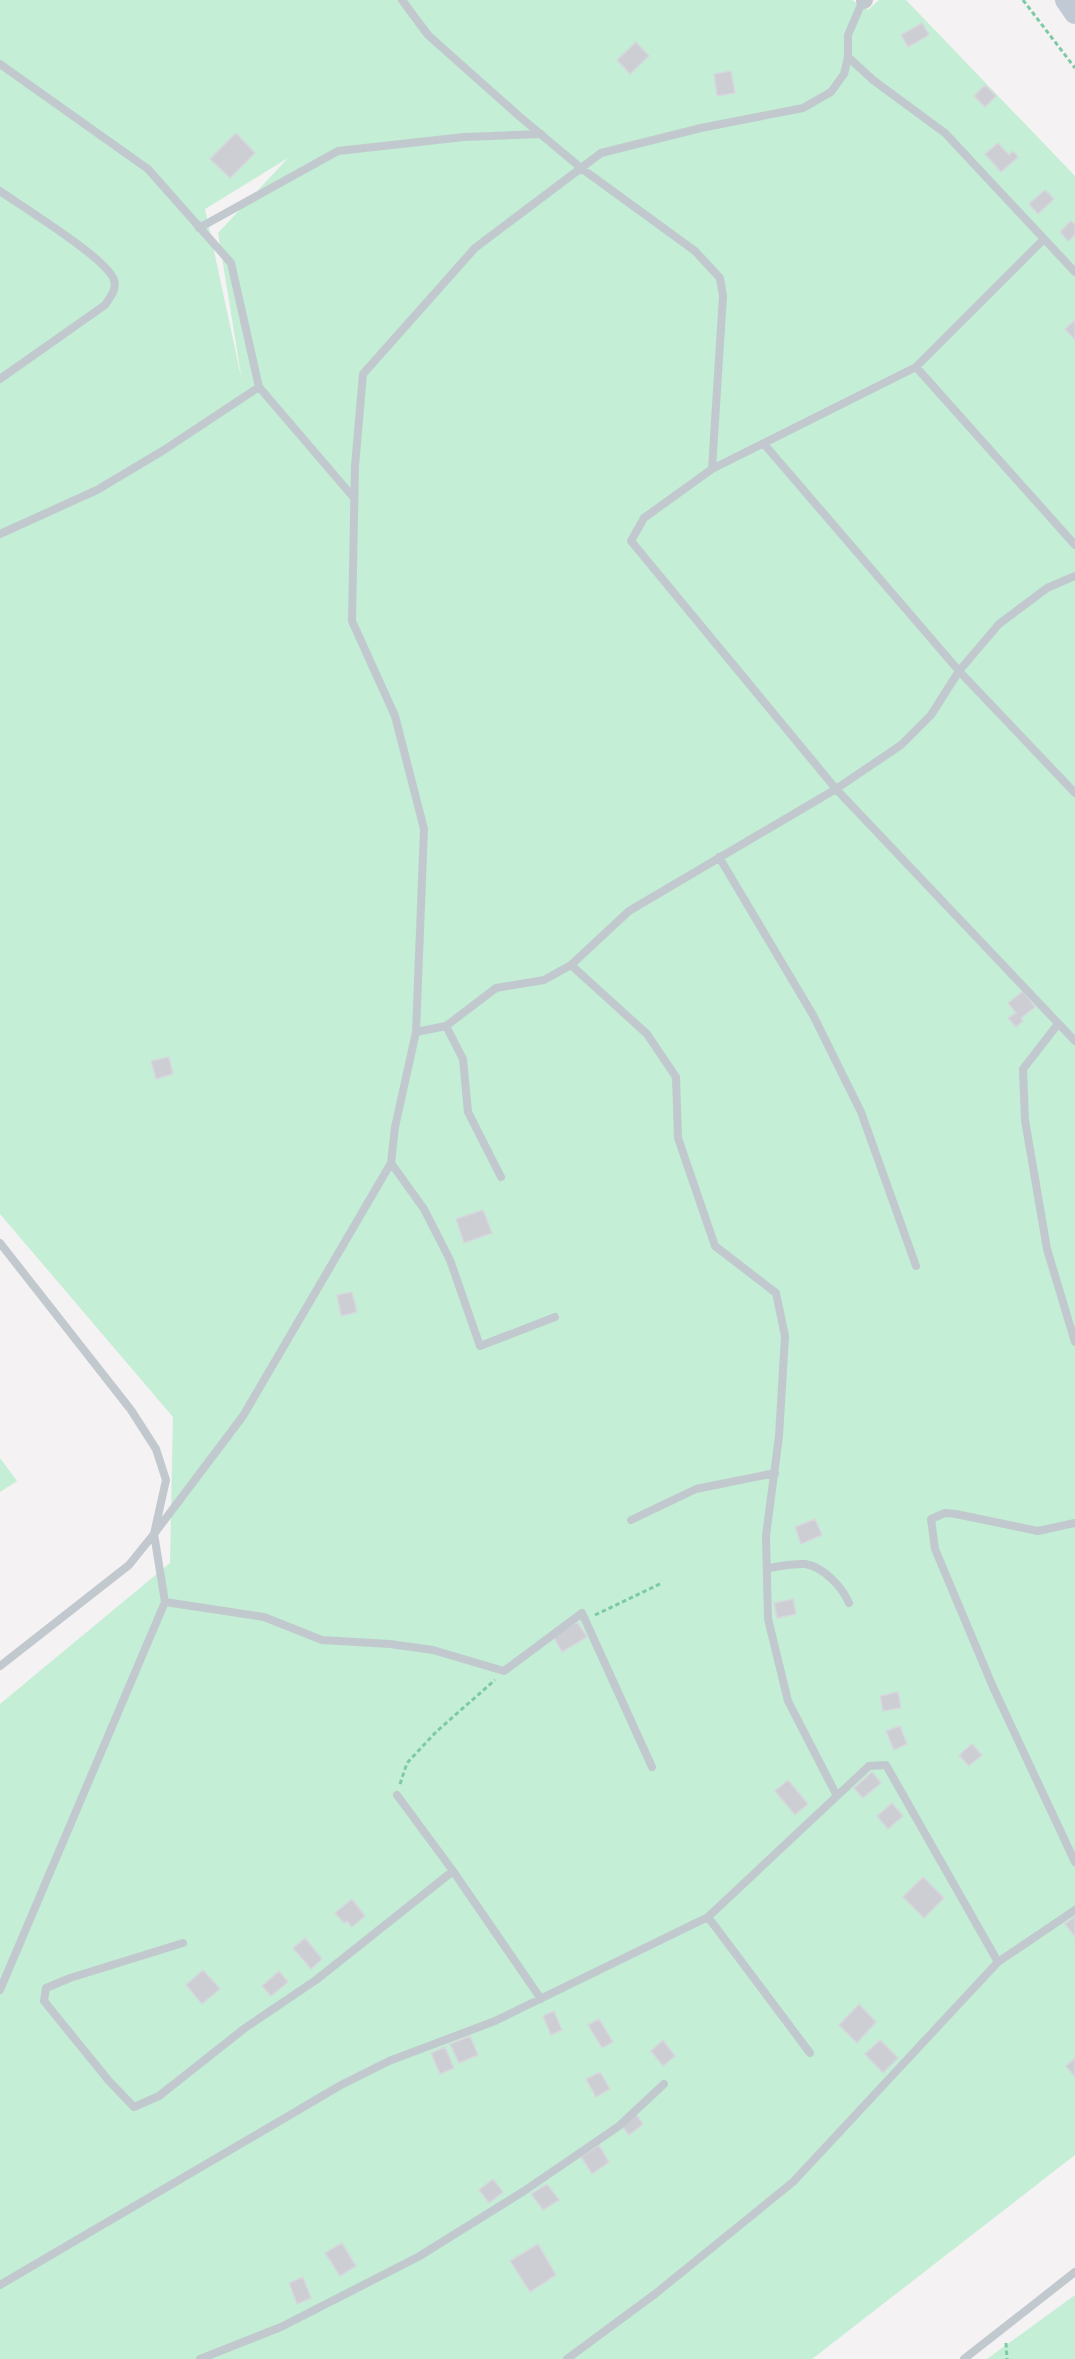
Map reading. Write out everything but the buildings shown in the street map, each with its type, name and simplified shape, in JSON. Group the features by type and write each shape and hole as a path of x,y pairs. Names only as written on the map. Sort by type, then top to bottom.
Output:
{"main road":[{"path":"1066,0 1075,13"}],"lane":[{"path":"402,0 428,35 541,134 581,168 695,250 720,278 723,296 712,469"},
{"path":"0,1666 129,1565 154,1534 243,1416 391,1163 395,1127 416,1032 424,829 395,716 352,621 355,466 363,374 475,248 601,153 701,128 803,108 831,92 844,74 848,57 849,35 864,0"},
{"path":"848,57 873,80 945,133 1075,272"},
{"path":"0,64 148,169 231,263 259,387 354,498"},
{"path":"199,228 338,151 464,137 541,134"},
{"path":"0,191 101,261 114,278 115,290 105,305 0,379"},
{"path":"1044,239 916,367 712,469 644,518 631,541 836,789 1075,1041"},
{"path":"916,367 1075,545"},
{"path":"0,534 97,490 164,450 259,387"},
{"path":"764,444 958,670 1075,793"},
{"path":"416,1032 446,1026 496,988 544,980 571,965 629,911 836,789 901,745 931,715 958,670 999,624 1047,588 1075,576"},
{"path":"719,857 813,1015 861,1112 916,1266"},
{"path":"571,965 647,1034 676,1077 678,1138 715,1246 776,1293 785,1336 779,1436 766,1536 768,1619 788,1701 837,1796"},
{"path":"1058,1024 1023,1069 1025,1120 1047,1249 1075,1342"},
{"path":"446,1026 463,1059 468,1112 501,1177"},
{"path":"391,1163 424,1209 450,1260 480,1346 555,1317"},
{"path":"0,1243 131,1410 156,1449 166,1480 154,1534 165,1602 0,1990"},
{"path":"631,1520 696,1489 774,1473"},
{"path":"1075,1524 1038,1531 945,1512 931,1519 936,1549 993,1687 1075,1862"},
{"path":"767,1568 805,1564 827,1574 845,1594 849,1603"},
{"path":"165,1602 264,1617 322,1640 390,1644 433,1650 504,1671 582,1613 652,1767"},
{"path":"0,2285 341,2085 388,2061 495,2021 708,1917 869,1766 886,1765 998,1962"},
{"path":"397,1795 453,1871 541,1999"},
{"path":"183,1943 70,1978 46,1989 44,2001 109,2081 134,2106 159,2097 245,2028 315,1980 453,1871"},
{"path":"567,2359 655,2294 793,2182 998,1962 1075,1910"},
{"path":"708,1917 810,2053"},
{"path":"200,2359 281,2327 418,2257 524,2191 619,2126 664,2084"},
{"path":"964,2359 1075,2272"}],"path":[{"path":"1023,0 1075,68"},
{"path":"585,1620 662,1583"},
{"path":"397,1795 407,1763 437,1731 482,1694 504,1671"}],"green space":[{"path":"0,0 852,0 868,10 879,0 906,0 1075,176 1075,2155 812,2359 0,2359 0,1704 170,1563 173,1417 0,1214","holes":["288,158 218,233 242,381 205,209"]},
{"path":"0,1458 17,1481 0,1492"},
{"path":"1075,2295 1075,2359 987,2359"}]}
